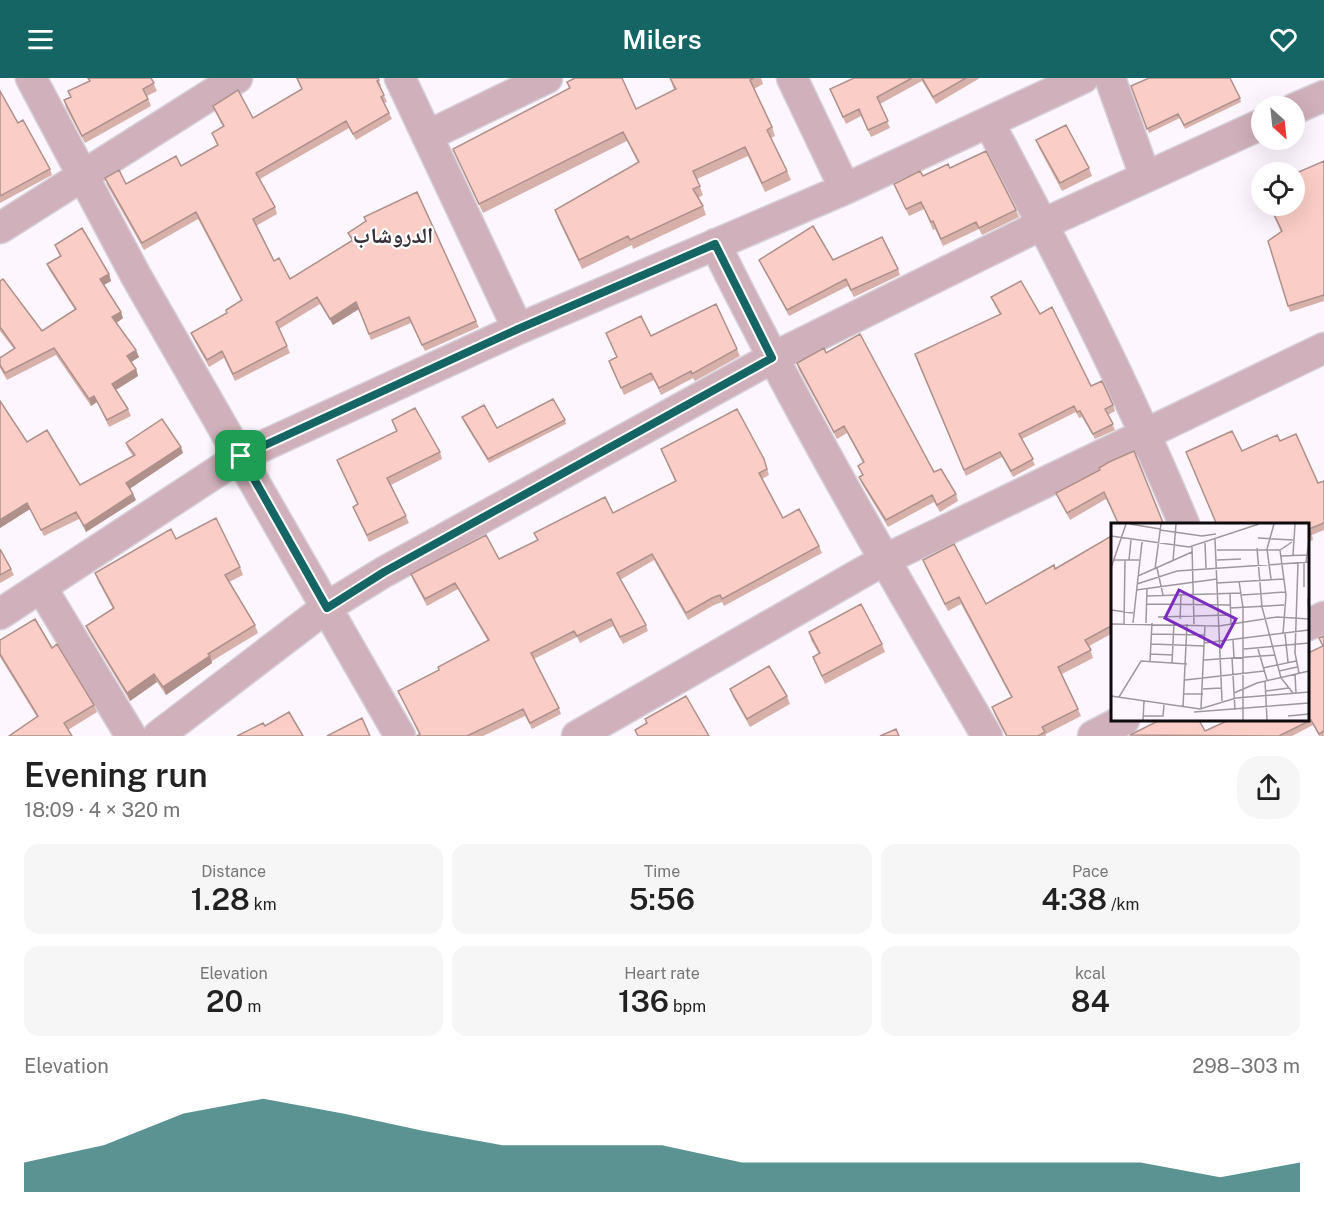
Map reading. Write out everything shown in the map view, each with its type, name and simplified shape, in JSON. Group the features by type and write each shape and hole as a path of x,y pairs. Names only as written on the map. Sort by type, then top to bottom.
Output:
{"street":[{"path":"31,78 82,178 400,736"},
{"path":"0,228 237,78"},
{"path":"400,78 518,329"},
{"path":"427,136 548,78"},
{"path":"792,78 845,189"},
{"path":"0,614 241,456 518,329 845,189 1083,78"},
{"path":"1110,78 1145,176"},
{"path":"1305,104 1324,96"},
{"path":"989,123 1043,224 1147,434 1183,523"},
{"path":"158,736 327,608 384,572 772,358 1043,224 1251,129"},
{"path":"715,244 772,358 884,560 987,736"},
{"path":"577,736 884,560 1324,348"},
{"path":"41,587 130,736"},
{"path":"1309,624 1324,617"},
{"path":"1093,736 1122,721"}],"building":[{"path":"88,78 151,78 154,83 143,89 148,99 82,136 64,100 71,97 68,91 90,81"},
{"path":"297,78 378,78 377,81 384,95 381,97 389,113 353,134 346,121 256,173 275,207 253,219 274,261 279,258 290,279 353,240 348,233 366,221 364,217 417,192 476,321 422,345 409,317 369,334 356,302 330,319 317,297 276,322 287,346 233,374 222,351 207,360 191,333 227,313 226,310 242,300 196,212 142,243 105,178 119,170 126,184 176,156 181,166 218,145 212,133 224,126 213,106 238,90 253,118 302,89"},
{"path":"575,78 622,78 636,109 676,89 670,78 754,78 750,80 772,127 767,130 787,171 762,183 745,147 693,171 700,186 693,189 703,206 630,240 628,236 579,260 555,210 639,162 623,132 479,204 453,149 570,88 567,82"},
{"path":"854,78 912,78 877,97 888,121 868,130 859,109 843,117 830,89"},
{"path":"922,78 966,78 933,97"},
{"path":"1149,78 1230,78 1240,98 1184,125 1178,114 1147,129 1131,86"},
{"path":"0,91 18,123 23,120 50,169 0,196"},
{"path":"1066,125 1089,168 1060,183 1036,140"},
{"path":"986,151 1016,210 979,228 976,222 941,239 921,202 906,209 894,184 920,171 923,176 948,164 950,168"},
{"path":"1324,161 1324,295 1288,306 1268,241 1282,231 1275,216 1305,216 1305,169"},
{"path":"813,226 833,260 882,237 898,269 851,290 846,279 787,310 759,260"},
{"path":"82,228 109,274 100,279 121,312 112,317 136,350 127,356 136,369 112,384 128,409 107,420 94,396 89,399 54,348 5,373 0,365 0,358 15,348 0,327 0,281 3,279 42,331 76,309 47,264 61,256 55,245"},
{"path":"1021,281 1040,314 1052,307 1091,386 1102,381 1113,405 1105,409 1113,424 1093,434 1080,411 1077,412 1074,406 1019,434 1033,459 1011,471 1000,452 964,470 915,354 1001,314 991,297"},
{"path":"716,304 737,349 692,374 691,371 659,388 651,373 621,388 609,361 617,357 606,333 641,316 651,336"},
{"path":"860,334 934,472 941,469 956,494 937,505 932,495 886,520 859,477 863,475 858,466 864,462 844,426 834,432 797,363 824,348 826,353"},
{"path":"553,399 565,420 488,459 462,417 484,405 497,428"},
{"path":"0,401 27,442 47,430 80,485 135,455 126,443 162,419 181,447 126,483 133,494 84,526 76,512 41,530 27,503 0,520"},
{"path":"415,408 440,452 387,478 406,516 367,535 353,507 358,504 337,460 397,431 392,420"},
{"path":"737,409 764,459 767,469 759,473 783,518 799,509 819,546 722,599 720,595 712,598 686,613 652,554 617,573 646,625 620,637 611,619 577,636 574,631 531,653 559,708 530,723 523,709 467,736 417,736 420,734 398,691 489,640 455,583 425,599 411,574 486,535 499,559 538,540 534,533 605,497 613,513 676,481 661,449"},
{"path":"1232,431 1242,451 1277,435 1280,441 1296,434 1318,483 1324,481 1324,523 1309,529 1309,523 1216,523 1186,452"},
{"path":"1134,451 1163,523 1118,523 1104,492 1067,513 1056,493 1100,470 1099,468"},
{"path":"216,518 240,567 225,575 255,625 208,654 210,656 163,687 154,674 127,693 86,626 114,608 95,573 171,529 176,539"},
{"path":"1111,536 1111,626 1085,640 1091,650 1058,667 1078,709 1042,727 1045,732 1038,736 1007,736 992,707 1012,697 959,597 945,604 923,560 954,544 986,604 1054,565 1055,569"},
{"path":"0,549 11,569 0,575"},
{"path":"861,604 882,644 822,676 813,657 820,653 809,632"},
{"path":"35,619 52,648 57,644 94,705 64,723 72,736 9,736 38,716 0,654 0,640"},
{"path":"1324,636 1324,731 1319,734 1311,720 1309,721 1309,653 1323,646 1319,638"},
{"path":"769,666 787,696 747,719 730,689"},
{"path":"686,696 709,736 638,736 635,730 647,723 645,719"},
{"path":"289,712 303,736 237,736 263,723 265,726"},
{"path":"362,718 370,736 327,736"},
{"path":"1158,721 1200,721 1205,731 1227,721 1309,721 1279,736 1130,735"},
{"path":"896,729 899,736 880,736"}],"district":[{"name":"الدروشاب","path":"393,235"}],"route":[{"path":"715,244 772,358 384,572 327,608 241,456 518,329 715,244"}]}
